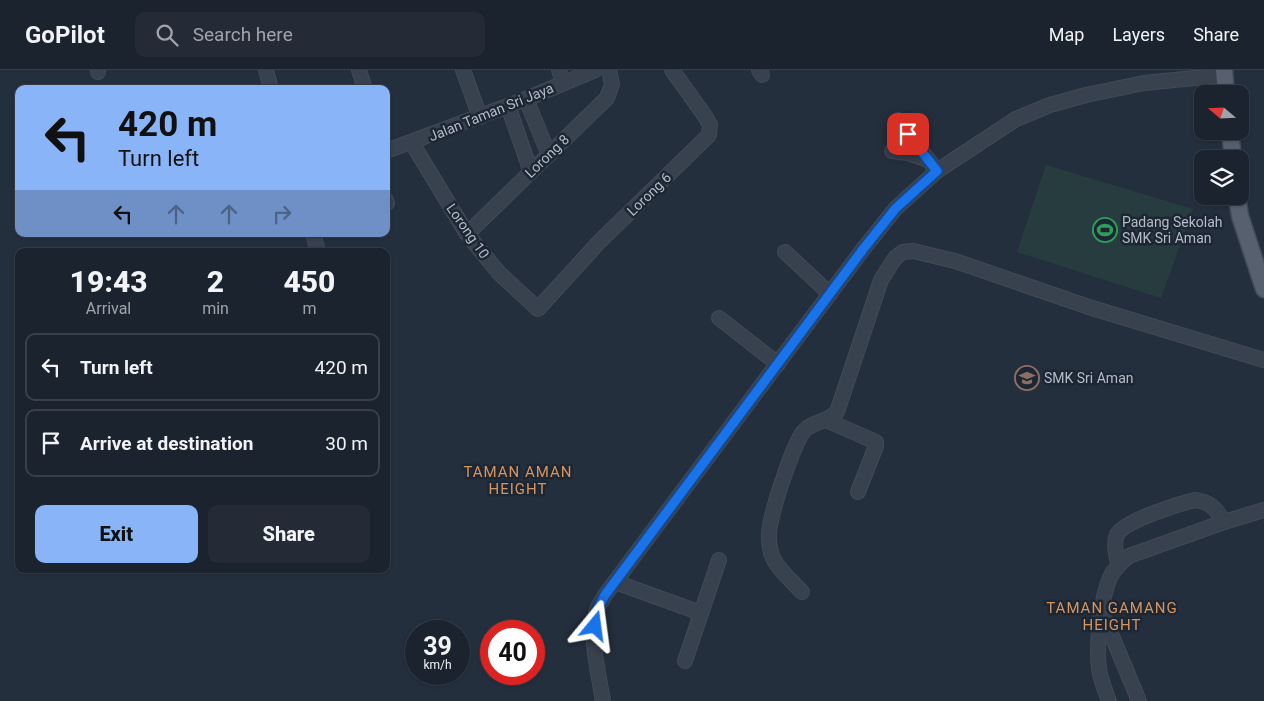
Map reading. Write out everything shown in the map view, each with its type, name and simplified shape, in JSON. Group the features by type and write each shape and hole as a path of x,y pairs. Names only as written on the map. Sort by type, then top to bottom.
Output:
{"main road":[{"path":"1238,205 1240,216 1264,289"}],"street":[{"path":"266,70 270,85"},
{"path":"359,70 364,85"},
{"path":"463,70 480,117"},
{"name":"Jalan Taman Sri Jaya","path":"390,150 526,99 561,76 595,70"},
{"name":"Lorong 8","path":"467,234 607,98 612,84 609,70"},
{"name":"Lorong 6","path":"538,309 599,242 709,135 710,125 705,116 672,70"},
{"path":"603,701 595,650 597,610 615,582 896,208 937,171 1016,119 1050,105 1086,95 1144,83 1224,73"},
{"path":"526,99 549,154"},
{"path":"508,106 531,172"},
{"path":"898,120 937,171"},
{"name":"Lorong 10","path":"412,143 467,234 499,273 538,309"},
{"path":"892,151 928,160"},
{"path":"802,592 780,568 771,554 770,526 780,488 799,439 807,428 835,415 840,405 881,280 895,258 903,252 913,251 956,261 1092,308 1264,360"},
{"path":"785,252 830,294"},
{"path":"720,318 778,364"},
{"path":"826,420 876,442 858,492"},
{"path":"1119,565 1116,555 1117,535 1123,527 1137,520 1195,500 1201,500 1214,507 1224,522"},
{"path":"1109,701 1099,670 1099,635 1102,612 1112,574 1119,565 1130,556 1224,522 1264,510"},
{"path":"685,661 719,560"},
{"path":"615,582 701,613"},
{"path":"1102,612 1139,701"}],"green space":[{"name":"Padang Sekolah SMK Sri Aman","path":"1046,165 1193,209 1161,298 1017,252"}],"place":[{"name":"Padang Sekolah SMK Sri Aman","path":"1105,230"},
{"name":"SMK Sri Aman","path":"1027,378"}],"district":[{"name":"TAMAN AMAN HEIGHT","path":"518,480"},
{"name":"TAMAN GAMANG HEIGHT","path":"1112,616"}],"route":[{"path":"595,626 597,610 605,595 864,248 896,208 937,171 908,134"}]}
